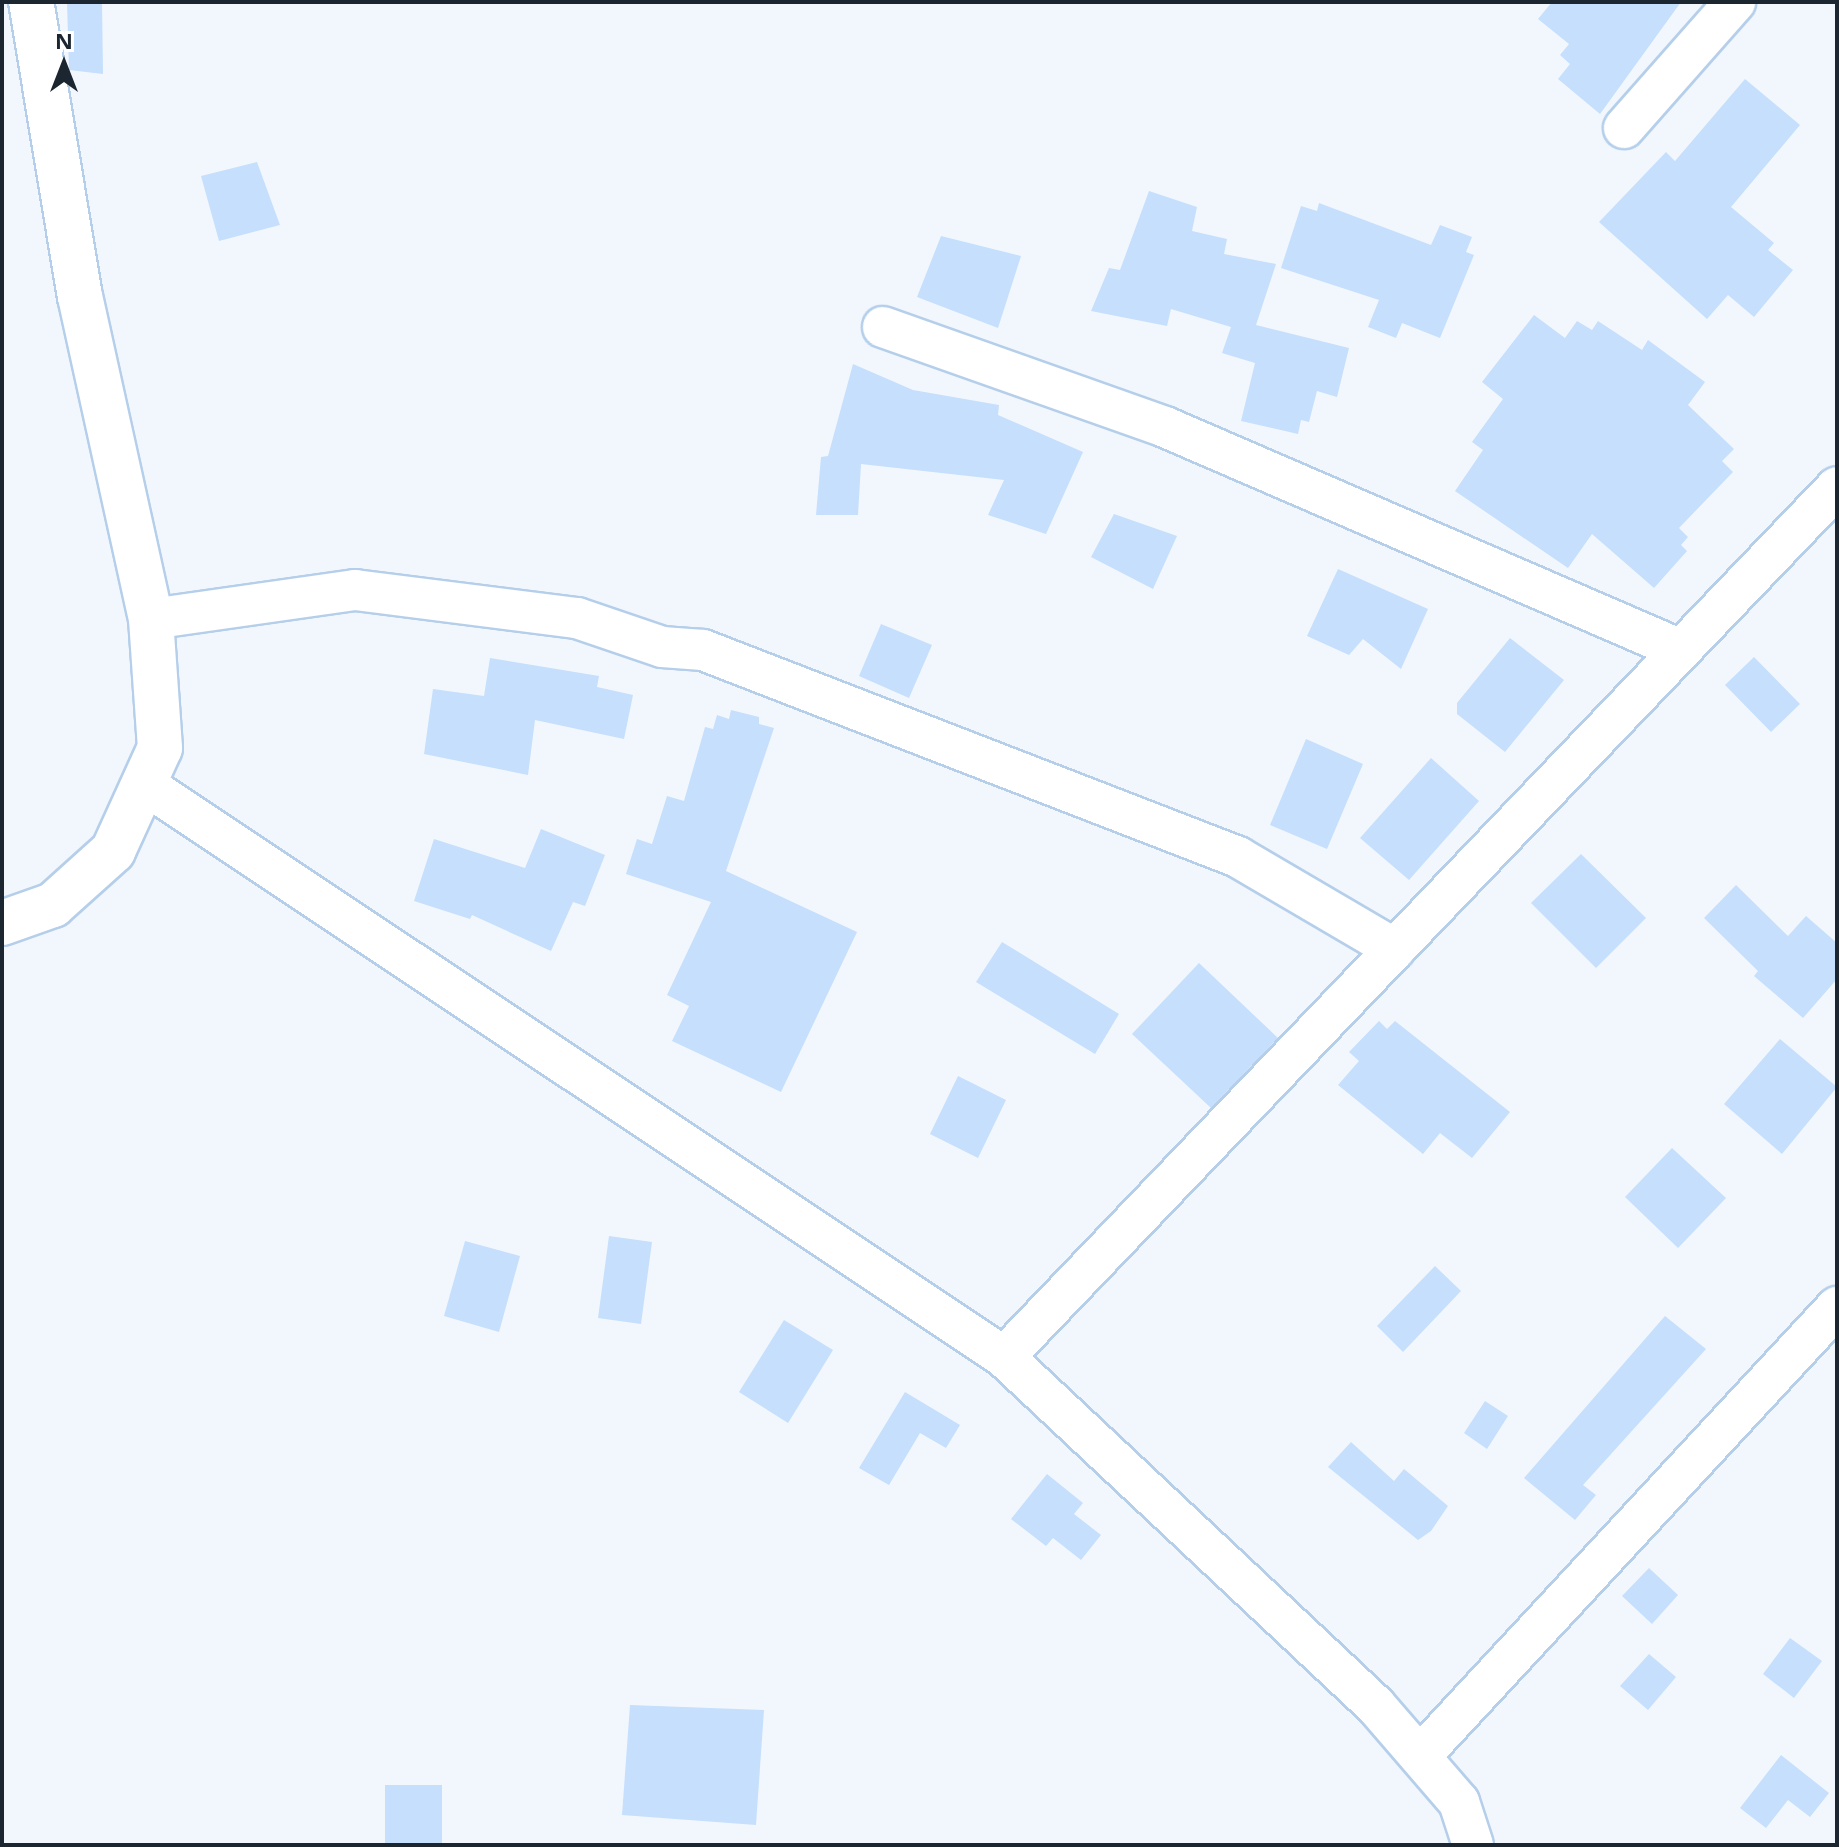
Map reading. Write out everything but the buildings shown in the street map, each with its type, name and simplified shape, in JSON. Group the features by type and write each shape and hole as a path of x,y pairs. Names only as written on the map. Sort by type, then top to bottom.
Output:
{"street":[{"path":"2,923 53,905 113,851 147,786 160,748 151,619 80,297 31,2"},
{"path":"1624,128 1735,2"},
{"path":"883,327 1165,427 1681,650"},
{"path":"1004,1357 1837,487"},
{"path":"151,619 355,590 577,618 662,647 703,650 1238,857 1395,949"},
{"path":"147,786 1004,1357 1422,1754 1459,1802 1473,1845"},
{"path":"1422,1754 1837,1307"}]}
